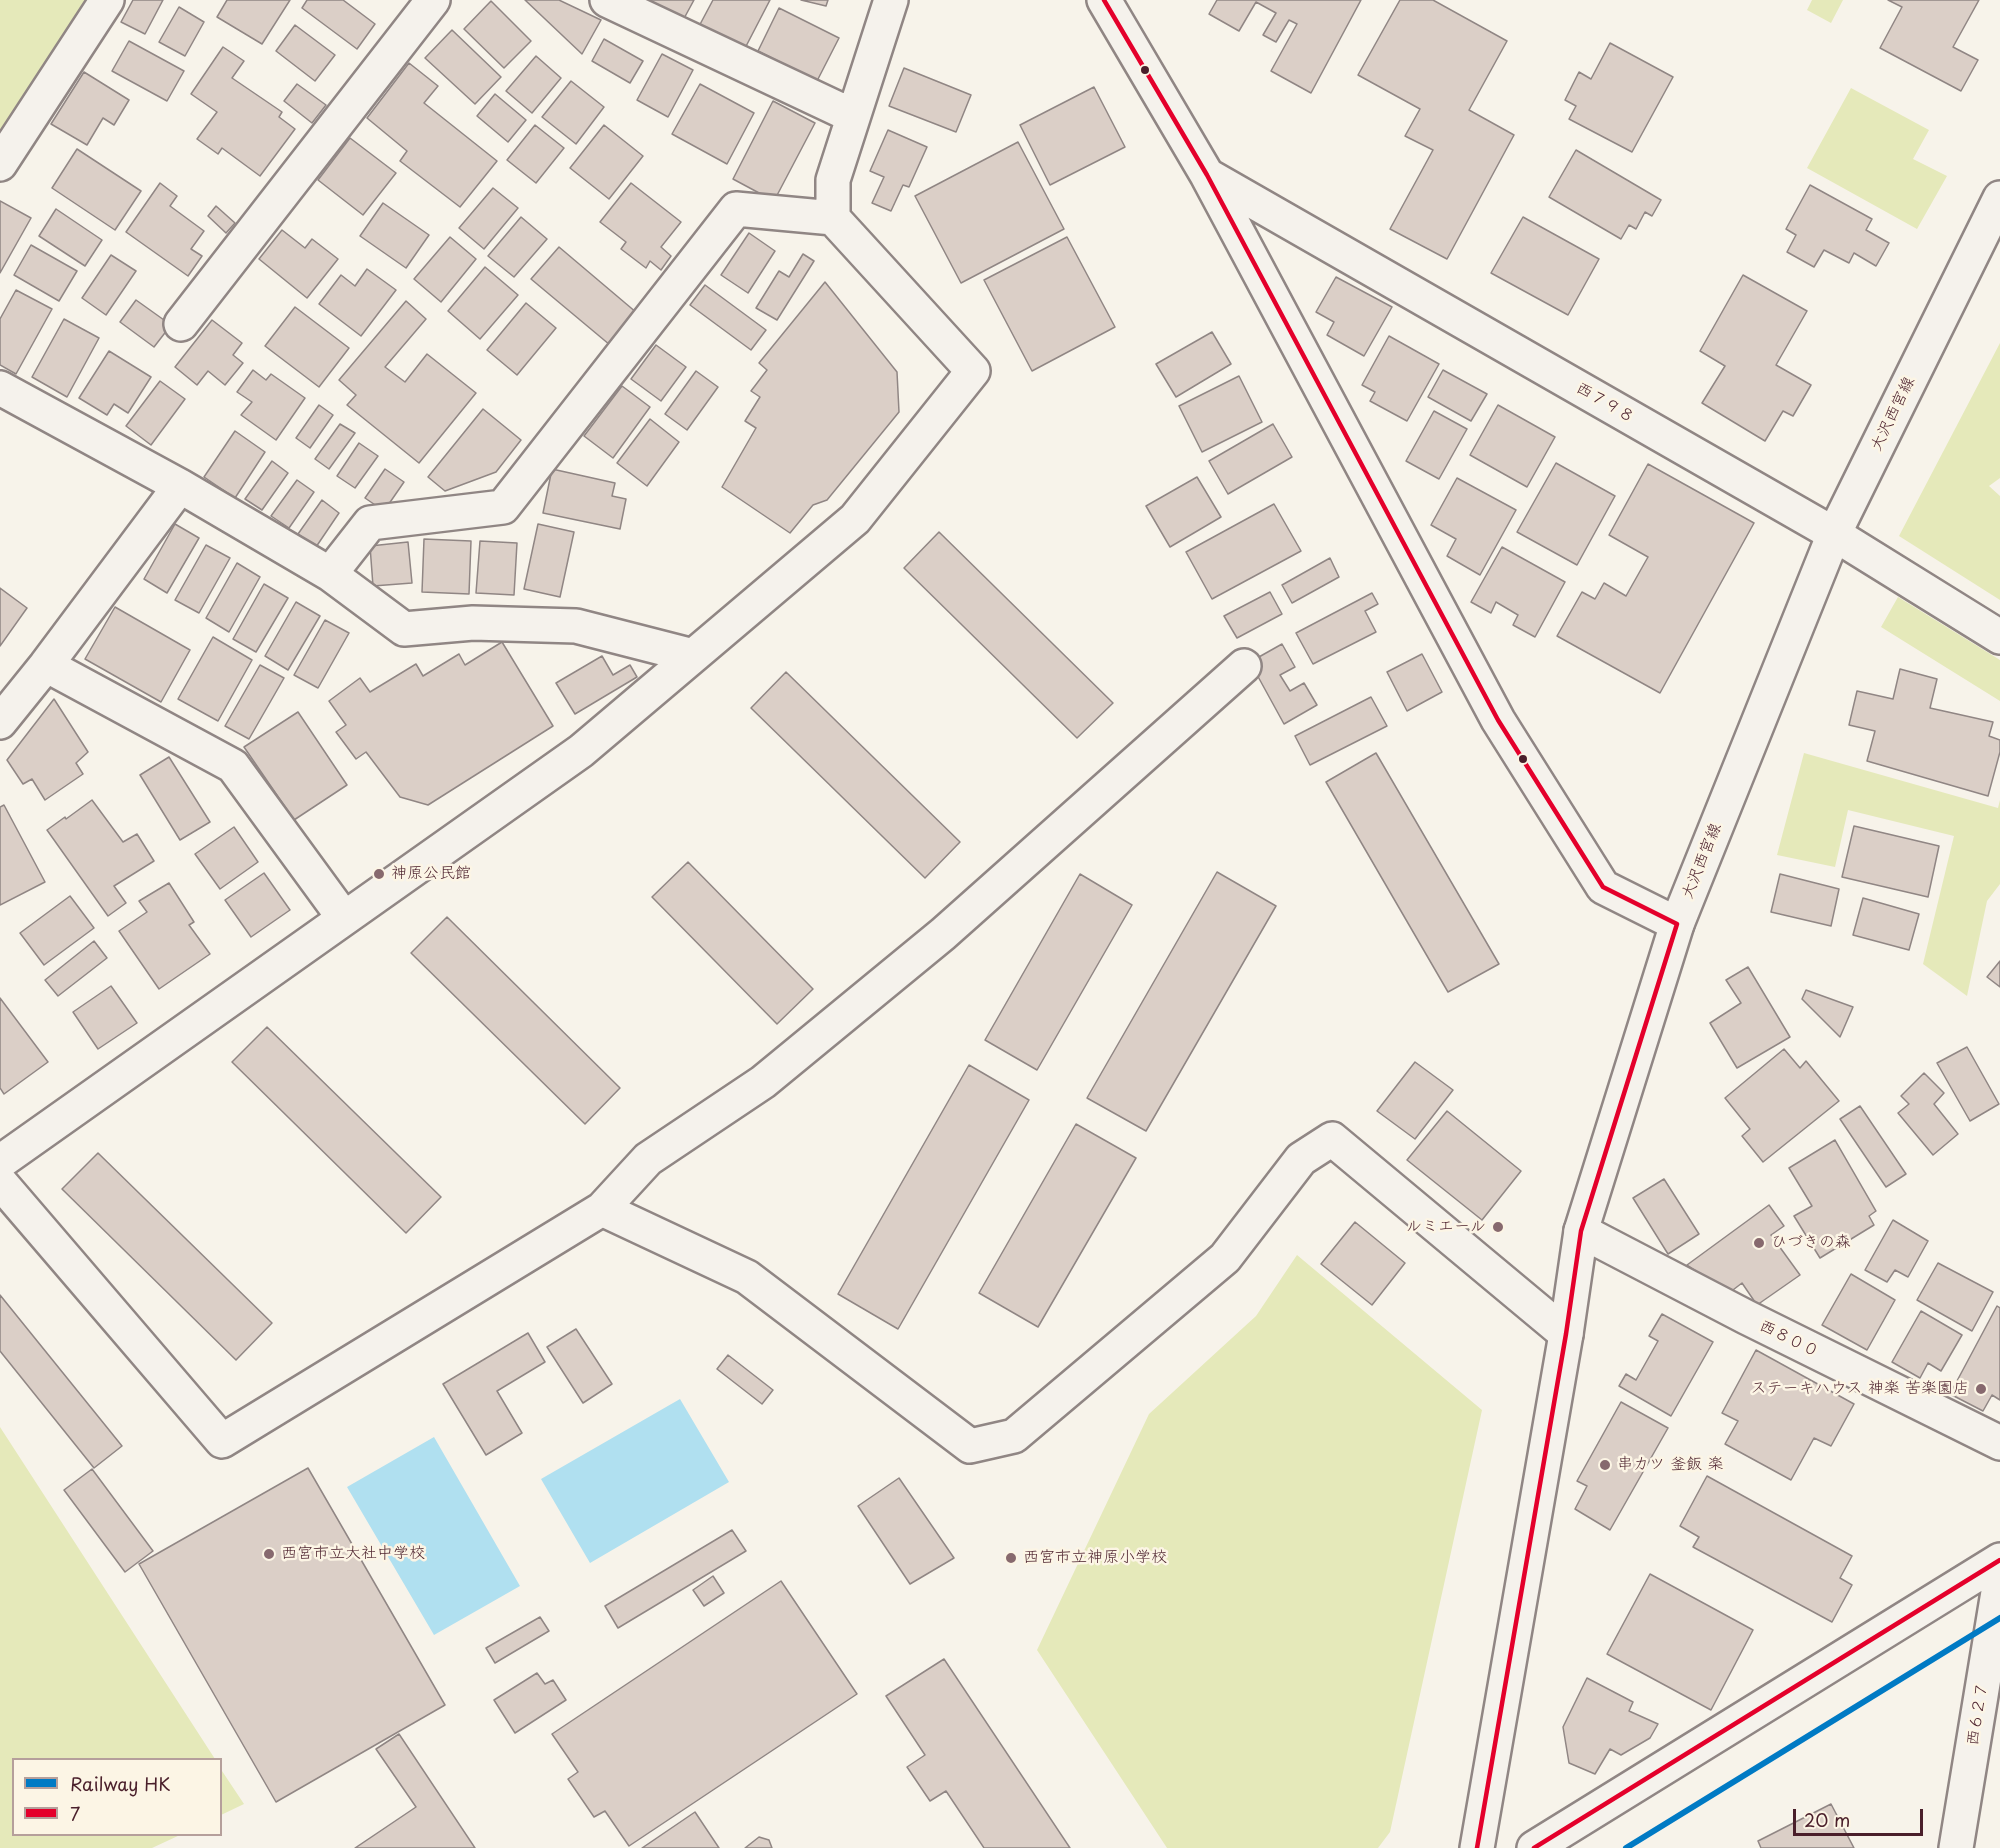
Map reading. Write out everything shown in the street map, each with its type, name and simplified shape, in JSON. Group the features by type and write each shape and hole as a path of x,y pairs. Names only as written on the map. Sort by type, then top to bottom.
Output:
{"street":[{"path":"0,164 107,0"},
{"path":"181,324 433,0"},
{"path":"607,0 853,116"},
{"path":"833,218 833,180 891,0"},
{"path":"1104,0 1207,175 1498,720 1603,887 1677,924"},
{"name":"西７９８","path":"1207,175 1834,534 2000,637"},
{"name":"大沢西宮線","path":"1477,1848 1566,1334 1581,1230 1677,924 1834,534 2000,198"},
{"path":"0,1162 581,751 855,519 973,371 833,218 736,209 503,507 370,523 330,574"},
{"path":"0,388 180,486 330,574 404,629 473,623 576,626 693,656"},
{"path":"0,722 46,665 180,486"},
{"path":"46,665 232,766 344,918"},
{"path":"0,1182 222,1441 602,1209 648,1159 763,1082 943,934 1244,666"},
{"path":"602,1209 747,1277 970,1446 1014,1436 1225,1258 1301,1159 1332,1139 1566,1334"},
{"name":"西８００","path":"1581,1230 1746,1317 2000,1443"},
{"path":"1534,1848 2000,1560"},
{"name":"西６２７","path":"1956,1848 2000,1580"}],"green space":[{"path":"0,0 90,0 0,132"},
{"path":"1812,0 1843,0 1831,23 1807,10"},
{"path":"1851,88 1929,130 1913,159 1947,176 1917,229 1807,168"},
{"path":"2000,343 2000,478 1989,486 2000,496 2000,600 1899,536"},
{"path":"1898,597 2000,660 2000,701 1881,627"},
{"path":"1804,753 1998,808 2000,800 2000,884 1987,901 1967,996 1923,964 1954,836 1848,810 1835,867 1777,855"},
{"path":"1297,1255 1482,1410 1390,1832 1378,1848 1167,1848 1037,1650 1149,1414 1256,1316"},
{"path":"0,1427 214,1758 12,1758 12,1836 178,1836 152,1848 0,1848"},
{"path":"222,1771 244,1804 222,1815"}],"water":[{"path":"680,1399 729,1482 590,1563 541,1479"},
{"path":"434,1437 520,1586 434,1635 347,1487"}],"building":[{"path":"133,0 163,0 145,34 121,22"},
{"path":"227,0 290,0 262,44 217,17"},
{"path":"307,0 343,0 375,24 357,49 302,8"},
{"path":"525,0 559,0 601,20 582,54"},
{"path":"645,0 694,0 681,24"},
{"path":"713,0 770,0 742,54 697,30"},
{"path":"801,0 828,0 826,6"},
{"path":"1217,0 1361,0 1311,93 1271,71 1297,24 1289,20 1276,42 1263,35 1276,13 1256,2 1239,31 1209,14"},
{"path":"1400,0 1433,0 1507,41 1469,110 1514,135 1447,259 1390,229 1433,150 1405,136 1420,109 1358,75"},
{"path":"1888,0 1979,0 1953,47 1978,60 1961,91 1880,48 1902,7"},
{"path":"491,1 531,41 504,68 464,29"},
{"path":"179,7 204,22 185,56 159,42"},
{"path":"779,8 839,38 817,81 758,51"},
{"path":"295,25 335,55 315,81 276,51"},
{"path":"452,30 501,77 475,104 425,58"},
{"path":"604,39 643,61 630,83 592,61"},
{"path":"129,41 184,71 167,101 112,71"},
{"path":"1610,43 1673,77 1632,152 1569,119 1576,106 1565,100 1579,72 1591,79"},
{"path":"223,47 244,61 232,78 282,112 279,117 295,129 260,176 222,148 218,154 197,139 217,112 191,94"},
{"path":"662,54 693,70 668,117 637,100"},
{"path":"536,56 561,78 532,113 506,91"},
{"path":"409,63 438,86 424,103 497,161 460,207 400,161 407,151 367,118"},
{"path":"904,68 971,95 956,132 889,106"},
{"path":"84,72 129,100 114,125 103,118 87,145 51,124"},
{"path":"571,81 604,107 576,144 542,117"},
{"path":"297,84 326,105 312,123 284,101"},
{"path":"700,84 754,113 727,164 672,134"},
{"path":"1094,87 1125,147 1050,185 1020,125"},
{"path":"495,94 526,120 508,142 477,116"},
{"path":"773,101 815,123 774,201 733,179"},
{"path":"535,125 564,148 536,183 507,160"},
{"path":"604,125 643,156 609,199 570,168"},
{"path":"888,130 927,147 909,187 903,185 891,211 872,203 884,177 870,171"},
{"path":"350,138 396,173 363,215 318,180"},
{"path":"1018,142 1064,229 961,283 915,196"},
{"path":"77,149 141,191 115,230 52,188"},
{"path":"1576,150 1661,200 1652,216 1645,212 1636,229 1629,225 1621,239 1549,197"},
{"path":"160,183 177,196 170,206 204,231 191,249 202,256 188,276 126,232"},
{"path":"631,183 681,222 661,247 671,256 661,270 650,261 646,268 621,249 626,242 600,222"},
{"path":"1810,185 1872,219 1866,230 1889,243 1876,266 1854,253 1849,263 1824,250 1814,267 1787,252 1796,235 1786,229"},
{"path":"493,188 518,208 484,249 459,228"},
{"path":"0,201 31,218 0,273"},
{"path":"383,203 429,235 406,268 360,236"},
{"path":"216,206 235,223 226,233 208,216"},
{"path":"56,209 102,240 85,266 39,236"},
{"path":"521,217 547,239 514,277 488,256"},
{"path":"1523,217 1599,259 1568,315 1491,273"},
{"path":"282,230 305,248 312,239 338,259 307,298 259,259"},
{"path":"749,233 775,251 748,293 721,275"},
{"path":"450,237 476,259 441,302 414,279"},
{"path":"1067,237 1115,327 1032,371 984,280"},
{"path":"31,245 77,271 59,301 14,275"},
{"path":"559,247 637,313 610,345 531,279"},
{"path":"803,254 814,261 777,320 756,308 779,271 789,277"},
{"path":"111,255 136,271 106,315 82,298"},
{"path":"485,267 518,295 480,339 448,311"},
{"path":"367,269 396,290 361,336 319,304 341,275 355,286"},
{"path":"1743,275 1807,311 1776,365 1811,385 1793,416 1783,411 1765,441 1702,403 1725,366 1700,351"},
{"path":"1336,277 1392,307 1364,356 1327,335 1334,322 1316,312"},
{"path":"825,282 897,372 899,412 827,500 813,505 790,533 722,487 756,428 745,421 760,397 751,391 767,370 759,363"},
{"path":"705,285 766,330 751,350 690,305"},
{"path":"16,290 52,309 16,374 0,365 0,319"},
{"path":"136,300 171,325 154,347 120,322"},
{"path":"406,301 426,319 385,367 405,382 427,354 476,393 419,463 347,405 356,395 339,380"},
{"path":"526,303 556,328 517,375 487,350"},
{"path":"295,307 349,348 319,387 265,346"},
{"path":"64,319 99,338 67,397 32,377"},
{"path":"212,320 242,343 233,355 243,363 225,385 208,371 197,385 175,367"},
{"path":"1212,332 1231,364 1176,397 1156,364"},
{"path":"1389,336 1439,364 1407,421 1370,401 1375,392 1362,385"},
{"path":"656,345 686,367 661,401 631,379"},
{"path":"109,351 151,377 128,413 114,404 107,415 79,398"},
{"path":"253,370 266,380 271,374 305,398 276,440 241,415 252,402 237,392"},
{"path":"1443,370 1487,394 1471,421 1428,397"},
{"path":"696,371 718,387 687,430 665,414"},
{"path":"1239,376 1262,422 1202,452 1179,406"},
{"path":"160,381 185,399 151,445 126,426"},
{"path":"622,386 650,407 613,458 584,436"},
{"path":"319,405 333,415 310,448 296,438"},
{"path":"1498,405 1555,437 1527,487 1470,455"},
{"path":"483,409 521,440 496,472 445,491 428,477"},
{"path":"1434,411 1467,429 1439,479 1406,461"},
{"path":"650,419 679,442 647,486 617,463"},
{"path":"340,424 355,433 329,469 315,459"},
{"path":"1273,424 1292,457 1228,494 1209,461"},
{"path":"235,431 265,452 235,498 204,477"},
{"path":"359,443 378,456 355,488 337,476"},
{"path":"272,461 288,473 262,510 245,499"},
{"path":"1556,463 1615,496 1577,565 1517,532"},
{"path":"1648,464 1754,523 1660,693 1557,636 1582,592 1595,599 1604,583 1626,596 1648,557 1609,535"},
{"path":"385,469 404,482 384,511 365,498"},
{"path":"552,469 615,483 612,496 626,499 620,529 543,513"},
{"path":"1197,477 1221,517 1170,547 1146,506"},
{"path":"1457,478 1516,510 1480,575 1447,556 1456,539 1431,525"},
{"path":"297,480 314,492 289,528 271,516"},
{"path":"322,500 339,513 316,547 298,534"},
{"path":"1274,504 1301,551 1212,599 1186,552"},
{"path":"175,524 199,538 167,593 144,579"},
{"path":"538,524 574,532 560,597 524,589"},
{"path":"939,532 1113,703 1077,738 904,568"},
{"path":"424,539 471,541 469,594 422,592"},
{"path":"480,541 517,543 514,595 476,593"},
{"path":"408,542 412,583 373,586 370,546"},
{"path":"206,545 230,558 199,613 175,600"},
{"path":"1502,547 1565,582 1535,637 1513,625 1518,615 1496,602 1491,613 1471,602"},
{"path":"1330,558 1339,577 1292,603 1282,585"},
{"path":"237,563 260,577 229,632 206,618"},
{"path":"264,584 288,598 256,652 233,639"},
{"path":"0,588 27,608 0,646"},
{"path":"1270,592 1282,614 1237,638 1224,616"},
{"path":"1372,593 1378,604 1365,611 1376,632 1313,664 1296,633"},
{"path":"296,602 320,616 288,670 265,656"},
{"path":"115,607 190,650 161,702 85,659"},
{"path":"325,620 349,633 318,688 294,675"},
{"path":"213,637 252,660 218,721 178,699"},
{"path":"502,642 553,726 428,805 400,797 366,752 356,759 336,732 346,725 329,701 360,678 370,692 416,664 423,676 459,654 465,665"},
{"path":"1282,644 1295,667 1280,675 1290,691 1304,683 1317,705 1284,724 1250,662"},
{"path":"1422,654 1442,692 1407,711 1387,672"},
{"path":"602,656 613,675 630,665 637,677 575,714 556,683"},
{"path":"260,665 284,678 249,739 225,726"},
{"path":"1900,669 1937,679 1930,708 1993,722 1989,736 2000,740 2000,752 1988,796 1867,761 1875,731 1849,725 1857,691 1893,699"},
{"path":"786,672 960,842 925,878 751,708"},
{"path":"1371,697 1387,726 1310,765 1295,736"},
{"path":"54,699 88,752 76,763 83,774 45,800 32,779 23,784 7,760"},
{"path":"298,712 347,785 294,820 244,747"},
{"path":"1376,753 1499,964 1448,992 1326,782"},
{"path":"169,757 210,822 180,840 140,775"},
{"path":"92,800 123,842 137,834 154,861 114,886 126,903 108,916 47,830"},
{"path":"4,805 45,882 0,905 0,807"},
{"path":"1854,826 1939,846 1928,897 1842,877"},
{"path":"234,827 258,862 220,889 195,854"},
{"path":"688,862 813,989 777,1024 652,897"},
{"path":"1217,872 1276,906 1146,1131 1087,1098"},
{"path":"264,873 290,910 251,937 225,900"},
{"path":"1080,874 1132,905 1037,1070 985,1040"},
{"path":"1780,874 1839,889 1831,926 1771,912"},
{"path":"169,883 194,922 189,925 210,954 159,989 119,931 147,912 139,901"},
{"path":"70,896 94,928 44,965 20,933"},
{"path":"1863,898 1919,914 1909,950 1853,935"},
{"path":"447,917 620,1088 585,1124 411,953"},
{"path":"94,941 107,958 58,996 45,980"},
{"path":"2000,961 2000,987 1987,977"},
{"path":"1748,967 1790,1037 1737,1068 1710,1023 1741,1003 1726,980"},
{"path":"111,986 137,1023 98,1049 73,1012"},
{"path":"1806,990 1853,1007 1840,1037 1802,999"},
{"path":"0,998 48,1062 4,1094 0,1088"},
{"path":"267,1027 441,1197 406,1233 232,1062"},
{"path":"1967,1047 1999,1104 1970,1121 1937,1063"},
{"path":"1784,1049 1800,1068 1806,1061 1839,1101 1763,1162 1742,1136 1750,1129 1725,1098"},
{"path":"1415,1062 1453,1090 1415,1139 1377,1111"},
{"path":"969,1065 1029,1100 898,1329 838,1294"},
{"path":"1924,1073 1944,1093 1934,1104 1958,1134 1933,1155 1898,1113 1909,1104 1901,1096"},
{"path":"1860,1106 1906,1174 1886,1187 1840,1119"},
{"path":"1447,1111 1521,1171 1482,1220 1407,1160"},
{"path":"1076,1124 1136,1158 1038,1327 979,1293"},
{"path":"1835,1140 1876,1211 1869,1216 1874,1225 1820,1258 1794,1216 1812,1206 1789,1168"},
{"path":"98,1153 272,1323 236,1360 62,1189"},
{"path":"1664,1179 1699,1234 1668,1254 1633,1198"},
{"path":"1769,1205 1784,1226 1771,1235 1800,1275 1757,1305 1742,1283 1729,1293 1687,1265"},
{"path":"1893,1220 1928,1241 1908,1277 1895,1270 1887,1282 1865,1270"},
{"path":"1355,1222 1405,1263 1372,1305 1321,1264"},
{"path":"1938,1263 1993,1292 1972,1331 1917,1300"},
{"path":"1851,1274 1895,1300 1867,1350 1822,1325"},
{"path":"0,1295 122,1446 94,1468 0,1351"},
{"path":"1997,1306 2000,1308 2000,1400 1992,1395 1983,1411 1950,1394"},
{"path":"1921,1311 1962,1335 1941,1371 1928,1363 1920,1378 1892,1362"},
{"path":"1662,1314 1713,1342 1671,1416 1619,1386 1626,1374 1636,1380 1658,1341 1649,1336"},
{"path":"576,1329 612,1384 583,1403 547,1347"},
{"path":"528,1333 545,1362 497,1391 522,1433 486,1455 443,1384"},
{"path":"1756,1350 1854,1404 1831,1446 1814,1438 1791,1480 1725,1444 1738,1421 1722,1413"},
{"path":"728,1355 773,1390 762,1404 717,1369"},
{"path":"1621,1402 1668,1428 1610,1530 1575,1509 1587,1486 1577,1481"},
{"path":"308,1468 445,1705 276,1802 139,1564"},
{"path":"92,1469 153,1551 125,1572 64,1490"},
{"path":"1707,1476 1852,1556 1840,1578 1852,1585 1832,1622 1693,1547 1699,1537 1680,1526"},
{"path":"899,1478 954,1558 910,1584 858,1506"},
{"path":"732,1530 746,1551 618,1628 605,1606"},
{"path":"1650,1574 1753,1630 1711,1710 1607,1654"},
{"path":"713,1576 724,1593 704,1606 693,1590"},
{"path":"781,1581 857,1694 629,1846 605,1811 594,1817 568,1779 578,1772 552,1734"},
{"path":"540,1617 549,1631 495,1663 486,1648"},
{"path":"944,1659 1070,1848 984,1848 946,1791 930,1801 907,1767 925,1755 886,1696"},
{"path":"537,1673 545,1684 553,1680 566,1700 515,1733 494,1700"},
{"path":"1587,1678 1633,1702 1629,1711 1658,1724 1650,1738 1621,1755 1610,1749 1595,1774 1569,1763 1563,1727"},
{"path":"399,1734 475,1848 355,1848 416,1807 376,1749"},
{"path":"1831,1804 1854,1848 1761,1848 1758,1841"},
{"path":"695,1812 719,1848 642,1848"},
{"path":"759,1837 769,1840 772,1848 745,1848"}],"rail line":[{"name":"HK","path":"1626,1848 2000,1618"}],"transit line":[{"name":"7","path":"1104,0 1207,175 1498,720 1603,887 1677,924 1581,1231 1566,1334 1477,1848"},
{"name":"7","path":"1534,1848 2000,1560"}],"place":[{"name":"神原公民館","path":"379,874"},
{"name":"ルミエール","path":"1498,1227"},
{"name":"ひづきの森","path":"1759,1243"},
{"name":"ステーキハウス 神楽 苦楽園店","path":"1981,1389"},
{"name":"串カツ 釜飯 楽","path":"1605,1465"},
{"name":"西宮市立大社中学校","path":"269,1554"},
{"name":"西宮市立神原小学校","path":"1011,1558"}]}
